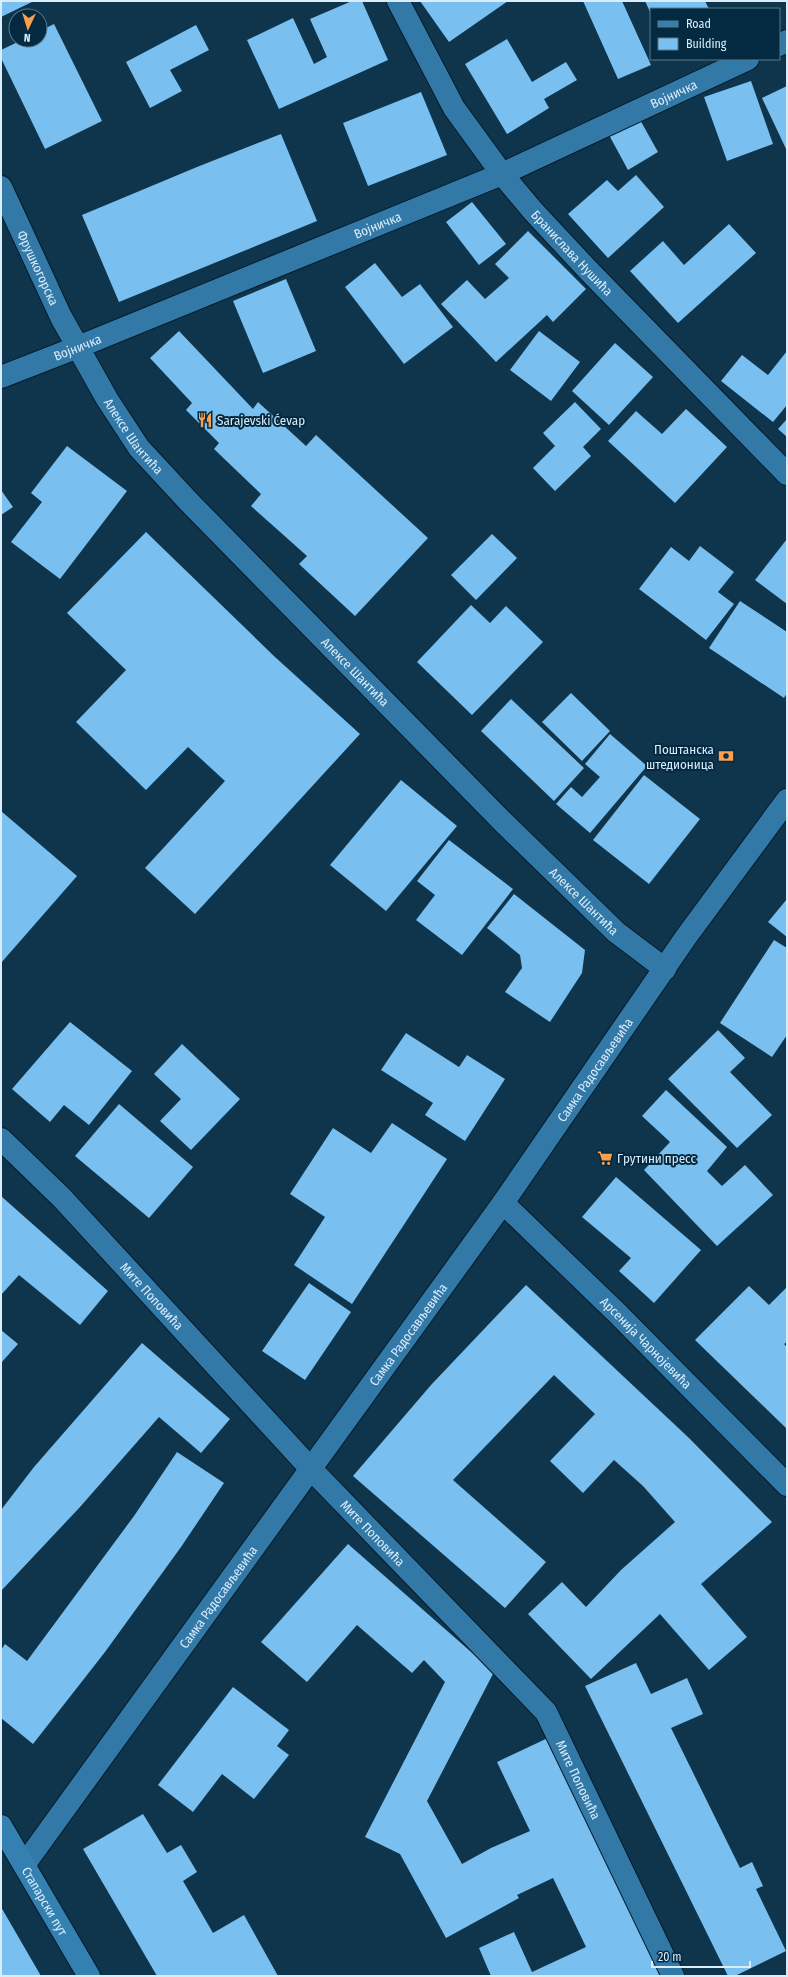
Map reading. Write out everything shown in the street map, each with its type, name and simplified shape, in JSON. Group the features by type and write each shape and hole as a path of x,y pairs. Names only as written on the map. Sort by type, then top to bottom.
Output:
{"main road":[{"name":"Стапарски пут","path":"1,1826 89,1976"}],"street":[{"name":"Бранислава Нушића","path":"398,1 454,108 502,174 532,211 787,474"},
{"name":"Војничка","path":"1,377 502,174 746,60"},
{"name":"Фрушкогорска","path":"1,187 61,317 78,347"},
{"name":"Алексе Шантића","path":"78,347 107,399 140,448 189,502 510,829 616,932 664,969"},
{"name":"Самка Радосављевића","path":"24,1865 502,1204 664,969 787,800"},
{"name":"Мите Поповића","path":"1,1139 62,1198 311,1469 546,1712 673,1976"},
{"name":"Арсенија Чарнојевића","path":"502,1204 616,1312 787,1486"}],"building":[{"path":"1,1 34,1 20,8 8,8 8,14 1,17"},
{"path":"352,1 362,1 388,60 279,109 247,40 293,18 314,64 327,57 310,19"},
{"path":"420,1 508,1 449,42"},
{"path":"583,1 622,1 651,65 618,79"},
{"path":"645,1 705,1 708,8 650,8 650,12"},
{"path":"54,24 102,121 45,149 1,58 1,50 8,47 8,48 48,48 48,27"},
{"path":"196,25 209,50 170,70 182,91 150,108 126,62"},
{"path":"507,39 532,82 566,62 577,80 544,99 549,108 507,134 465,64"},
{"path":"751,81 773,144 727,161 704,97"},
{"path":"787,86 787,151 762,98"},
{"path":"421,92 447,155 368,186 343,123"},
{"path":"639,118 658,152 628,170 609,135"},
{"path":"281,134 317,221 119,302 82,215"},
{"path":"636,175 664,207 608,258 568,214 607,180 618,191"},
{"path":"472,202 506,244 479,265 446,222"},
{"path":"729,224 756,253 678,323 630,271 663,241 684,265"},
{"path":"528,231 586,289 553,322 547,315 496,362 441,304 467,280 485,299 509,278 495,264"},
{"path":"375,263 402,297 420,284 453,327 404,364 345,287"},
{"path":"286,279 316,351 263,373 233,301"},
{"path":"179,331 253,409 258,402 306,446 316,435 428,538 355,616 299,564 307,556 251,506 261,494 214,449 219,443 186,410 192,403 150,358"},
{"path":"539,331 580,362 551,401 510,370"},
{"path":"615,343 653,377 609,425 572,391"},
{"path":"787,351 787,405 773,422 721,381 742,355 768,375"},
{"path":"575,402 601,429 583,447 591,456 555,491 533,468 555,446 543,433"},
{"path":"686,409 727,447 675,503 608,441 636,411 662,434"},
{"path":"787,419 787,437 778,429"},
{"path":"67,446 127,491 60,579 11,542 42,502 31,493"},
{"path":"1,490 13,507 1,515"},
{"path":"146,532 275,657 360,734 195,914 145,868 225,781 188,747 146,790 76,722 126,670 67,613"},
{"path":"492,534 517,558 476,600 451,575"},
{"path":"787,539 787,604 755,580"},
{"path":"700,546 734,572 718,592 734,604 706,640 639,589 671,547 689,561"},
{"path":"740,601 787,632 787,693 784,698 709,648"},
{"path":"471,605 490,623 506,606 543,642 472,715 417,662"},
{"path":"571,693 610,731 582,761 542,722"},
{"path":"511,699 584,768 554,801 481,731"},
{"path":"610,734 647,766 590,833 556,804 571,787 582,797 600,777 585,764"},
{"path":"644,775 700,819 649,884 593,840"},
{"path":"401,780 457,826 386,911 330,865"},
{"path":"1,811 77,876 1,963"},
{"path":"449,840 513,889 462,955 416,920 435,895 417,881"},
{"path":"514,894 585,950 582,973 550,1022 505,992 522,968 520,955 487,928"},
{"path":"787,899 787,937 768,922"},
{"path":"774,940 787,948 787,1035 772,1057 720,1023"},
{"path":"70,1022 132,1071 89,1125 64,1105 50,1122 12,1089"},
{"path":"718,1030 745,1058 730,1072 772,1115 737,1148 668,1079"},
{"path":"406,1033 459,1067 467,1055 505,1079 465,1141 425,1115 433,1103 381,1070"},
{"path":"182,1044 240,1099 191,1150 160,1121 181,1099 154,1074"},
{"path":"666,1090 727,1147 707,1171 722,1186 745,1165 773,1195 717,1246 644,1170 670,1142 642,1116"},
{"path":"119,1104 193,1167 149,1218 75,1156"},
{"path":"392,1123 447,1159 352,1304 294,1265 325,1217 290,1194 333,1128 371,1153"},
{"path":"616,1177 701,1250 654,1303 619,1271 631,1258 582,1217"},
{"path":"1,1196 108,1291 80,1325 19,1275 1,1295"},
{"path":"309,1283 351,1312 305,1380 262,1351"},
{"path":"526,1285 689,1438 772,1522 701,1584 747,1637 709,1670 660,1614 591,1679 528,1614 562,1582 586,1607 621,1570 675,1522 643,1486 614,1460 583,1493 550,1461 595,1414 554,1375 453,1480 546,1562 505,1608 353,1476 431,1385"},
{"path":"749,1286 769,1305 787,1287 787,1342 784,1344 787,1347 787,1429 695,1340"},
{"path":"1,1330 18,1344 1,1363"},
{"path":"142,1343 230,1419 201,1453 159,1417 80,1507 1,1591 1,1510 34,1467"},
{"path":"177,1452 224,1483 181,1547 105,1652 33,1744 1,1718 1,1650 5,1644 27,1661 134,1516"},
{"path":"348,1544 494,1672 427,1801 462,1864 491,1848 530,1831 497,1762 550,1737 661,1976 491,1976 479,1948 514,1932 532,1972 586,1947 553,1878 517,1895 519,1898 446,1938 400,1854 365,1837 445,1682 424,1660 412,1673 357,1625 307,1682 261,1642"},
{"path":"636,1663 651,1694 687,1678 703,1714 671,1728 740,1868 752,1862 763,1886 756,1889 786,1951 735,1976 728,1976 585,1686"},
{"path":"233,1687 289,1730 277,1746 289,1755 254,1799 222,1774 193,1812 158,1785"},
{"path":"143,1814 167,1853 181,1845 197,1872 183,1881 213,1933 244,1915 278,1976 157,1976 83,1849"},
{"path":"1,1907 41,1976 1,1976"}],"place":[{"name":"Sarajevski Ćevap","path":"205,420"},
{"name":"Поштанска штедионица","path":"726,756"},
{"name":"Грутини пресс","path":"605,1158"}]}
